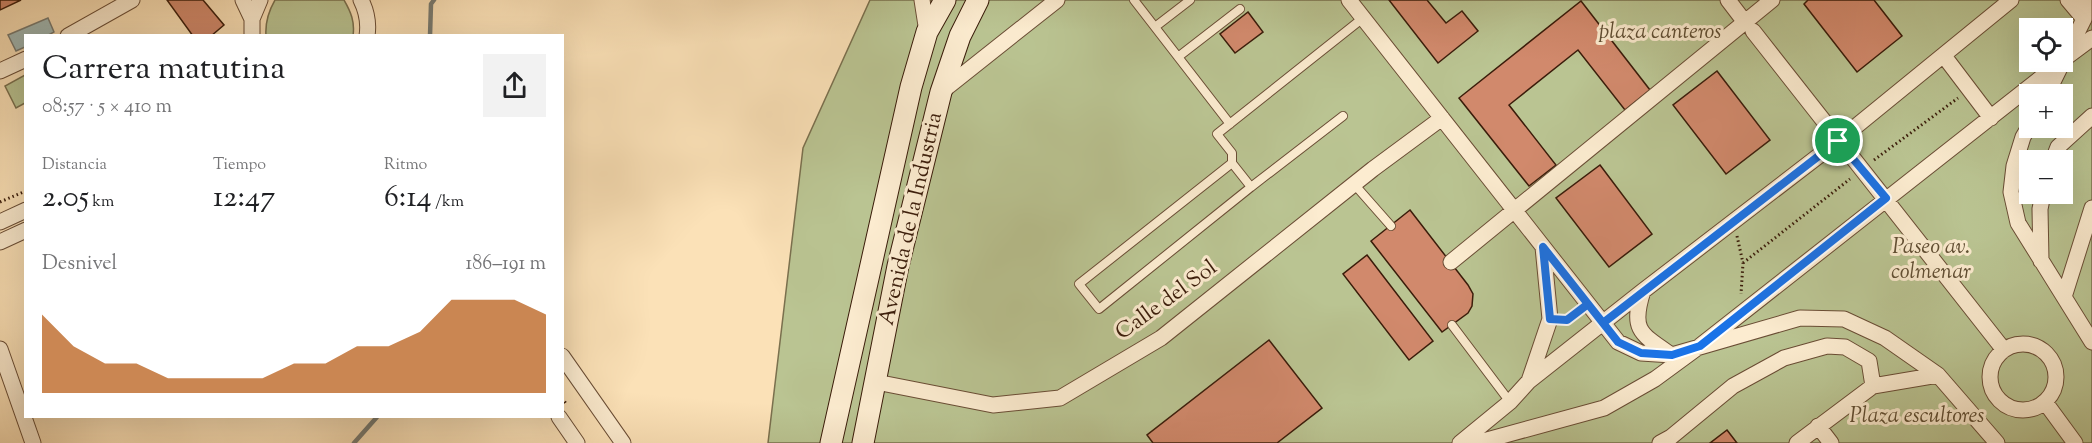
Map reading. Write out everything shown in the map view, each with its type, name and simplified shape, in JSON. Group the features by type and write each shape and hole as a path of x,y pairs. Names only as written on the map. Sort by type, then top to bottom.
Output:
{"street":[{"path":"72,34 132,0"},
{"path":"243,0 252,19"},
{"path":"252,34 252,19 260,0"},
{"path":"361,0 369,26 367,34"},
{"path":"922,0 927,32"},
{"name":"Avenida de la Industria","path":"831,443 911,87 927,32 945,0"},
{"name":"Avenida de la Industria","path":"863,443 898,266 941,92 960,36 978,0"},
{"path":"941,92 1057,0"},
{"path":"1349,0 1618,342 1641,353 1672,355 1800,318 1844,320 1886,338 1938,375 1997,443"},
{"path":"1728,0 2004,350"},
{"path":"1450,262 1749,26 1772,0"},
{"path":"1460,443 1510,402 1529,381 1838,141 2011,0"},
{"path":"2068,0 2084,19"},
{"path":"2073,42 2084,19 2084,0"},
{"path":"2073,53 2092,38"},
{"path":"1944,56 1991,118"},
{"path":"0,71 24,60"},
{"path":"1476,443 1604,408 1654,379 1700,346 2049,72"},
{"path":"2057,150 2092,116"},
{"name":"Calle del Sol","path":"876,382 993,405 1060,398 1161,338 1354,184 1442,118"},
{"path":"2023,138 2014,166 2011,192 2018,223 2092,342"},
{"path":"2041,204 2041,261"},
{"path":"2064,297 2092,208"},
{"path":"0,222 24,211"},
{"path":"0,242 24,231"},
{"path":"1529,381 1550,319 1543,247"},
{"path":"1643,291 1636,313 1643,336 1672,355"},
{"path":"2028,344 2040,348 2049,356 2055,368 2056,380 2045,402 2025,410 2015,409 1997,397 1990,377 1997,357 2004,350 2016,345 2028,344"},
{"path":"1660,443 1671,437 1733,386 1784,358 1827,346 1845,347 1869,361 1873,386"},
{"path":"0,349 24,417"},
{"path":"564,359 623,443"},
{"path":"1797,443 1873,386 1938,375"},
{"path":"2045,402 2075,443"},
{"path":"24,418 33,443"},
{"path":"560,418 577,443"},
{"path":"1818,426 1831,443"}],"lane":[{"path":"1134,0 1230,124"},
{"path":"1155,27 1190,0"},
{"path":"1178,57 1240,9"},
{"path":"1251,187 1232,163 1232,153 1217,134 1363,18"},
{"path":"1232,163 1079,284 1099,309 1343,116"},
{"path":"1354,184 1391,226"},
{"path":"1452,325 1510,402"}],"path":[{"path":"0,202 24,192"},
{"path":"1729,224 1737,234 1743,263 1740,300 1747,309"},
{"path":"1550,319 1567,320 1588,304"}],"green space":[{"path":"275,0 344,0 352,17 353,34 266,34 270,9"},
{"path":"870,0 2092,0 2092,443 768,443 803,148"},
{"path":"24,76 24,104 16,108 5,86"}],"water":[{"path":"48,18 54,32 24,34 24,47 16,51 8,35"}],"building":[{"path":"0,0 21,0 0,10"},
{"path":"167,0 203,0 224,25 213,34 192,34"},
{"path":"1389,0 1427,0 1446,23 1462,11 1478,31 1438,63"},
{"path":"1808,0 1874,0 1902,36 1857,72 1804,4"},
{"path":"1581,1 1650,90 1625,110 1578,50 1509,105 1556,165 1529,186 1459,98"},
{"path":"1248,12 1263,32 1235,53 1220,34"},
{"path":"1717,71 1770,140 1726,174 1673,105"},
{"path":"1600,165 1652,234 1609,267 1556,198"},
{"path":"1410,210 1473,294 1472,306 1468,313 1442,332 1371,241"},
{"path":"1367,255 1433,341 1409,360 1343,274"},
{"path":"1269,340 1322,408 1277,443 1153,443 1147,435"},
{"path":"1727,430 1737,443 1710,443"}],"waterway":[{"path":"430,34 431,4 434,0"},
{"path":"354,443 376,418"}],"route":[{"path":"1838,141 1643,291 1603,323 1588,304 1543,247 1550,319 1567,320 1588,304 1618,342 1641,353 1672,355 1700,346 1886,198 1838,141"}],"park label":[{"name":"plaza canteros","path":"1660,33"},
{"name":"Paseo av. colmenar","path":"1931,260"},
{"name":"Plaza escultores","path":"1917,417"}]}
